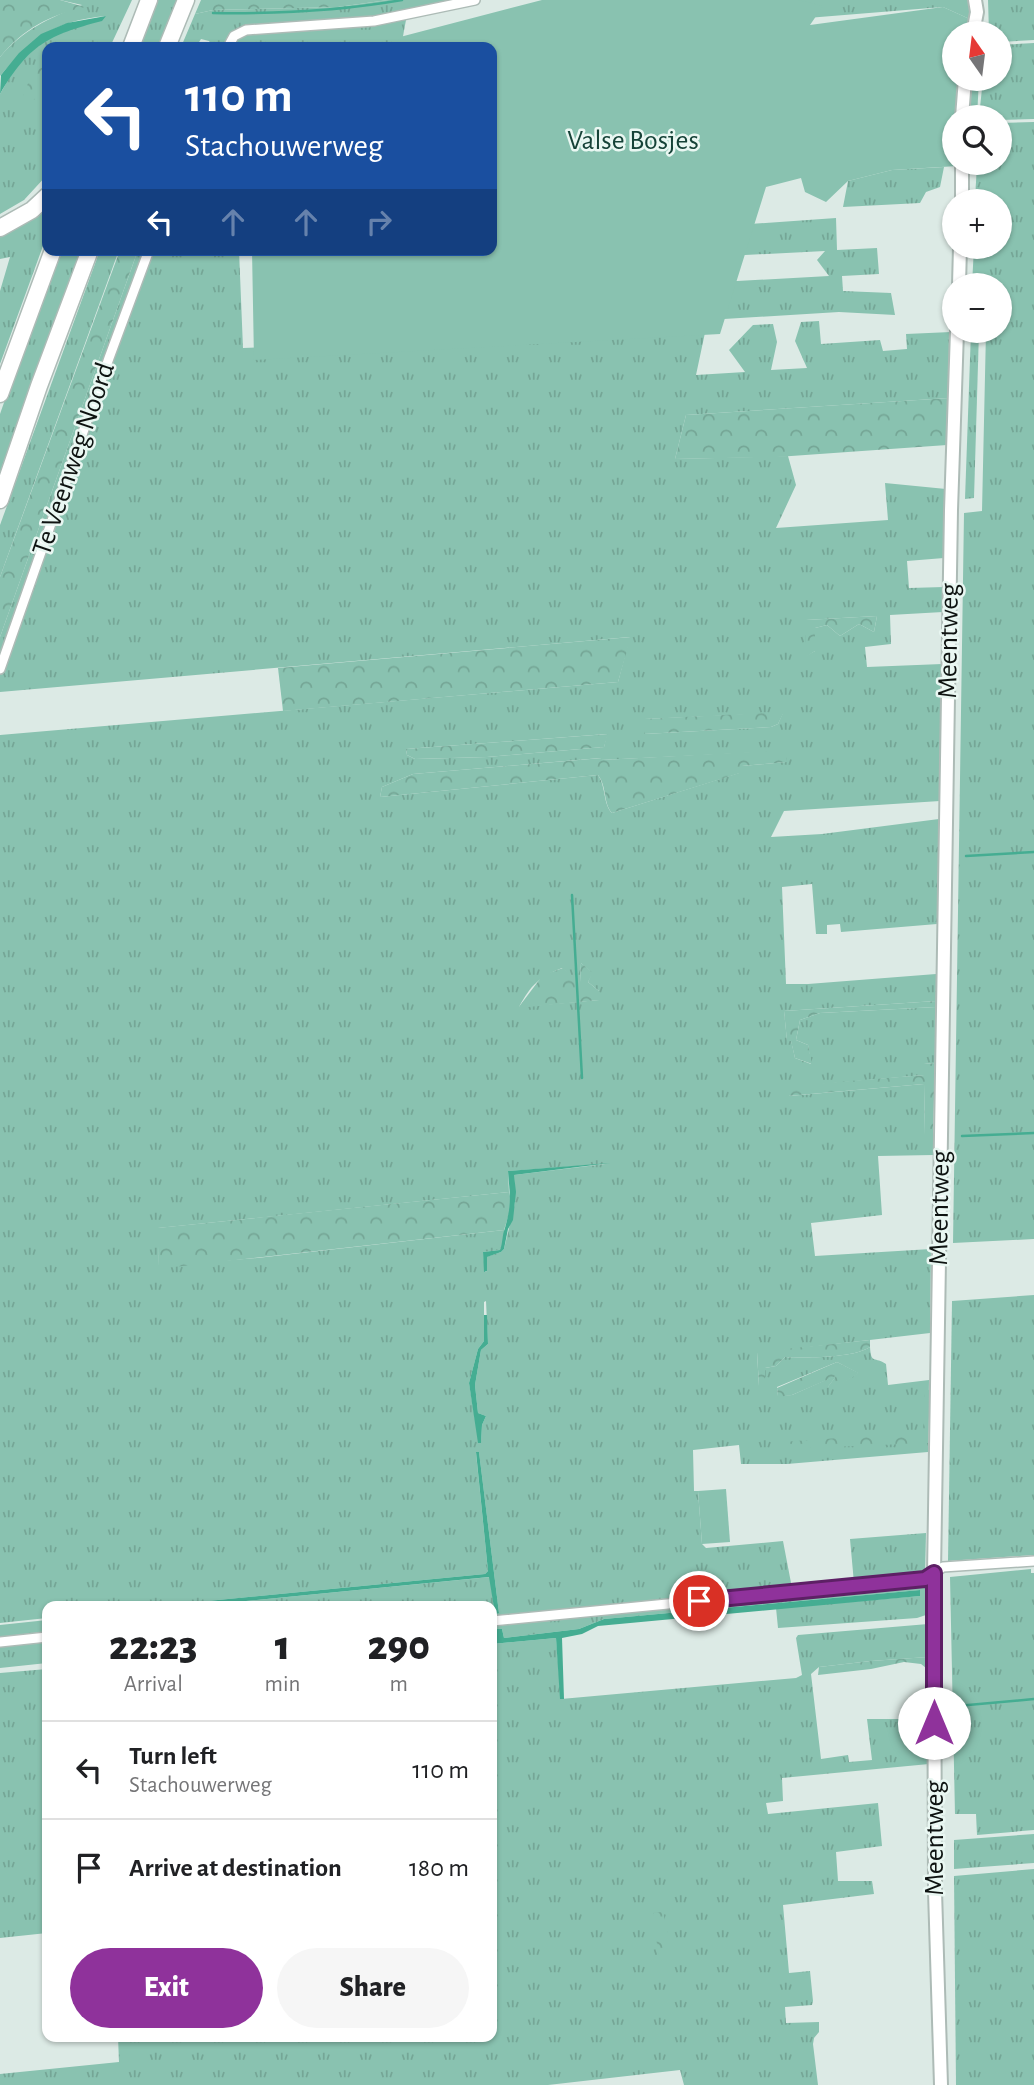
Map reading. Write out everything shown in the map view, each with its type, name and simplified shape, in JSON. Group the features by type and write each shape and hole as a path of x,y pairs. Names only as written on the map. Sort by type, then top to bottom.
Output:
{"highway":[{"path":"169,42 186,0"},
{"path":"127,42 148,2"},
{"path":"133,42 148,2"},
{"path":"0,228 18,219 42,200"},
{"path":"0,394 51,256"},
{"path":"0,500 88,256"}],"street":[{"path":"231,42 234,36 246,30 374,20 475,0"},
{"path":"975,0 975,21"},
{"name":"Te Veenweg Noord","path":"0,669 147,256"},
{"name":"Meentweg","path":"941,2085 935,1891 934,1573 951,510 957,343"},
{"path":"497,1621 925,1579 943,1567 1034,1561"},
{"path":"0,1642 42,1638"}],"green space":[{"path":"0,0 60,0 85,7 60,14 38,25 18,38 0,57"},
{"path":"60,0 132,0 112,42 44,42 53,36 106,16 72,22 34,41 0,76 0,57 18,39 48,20 82,5"},
{"path":"155,0 180,0 164,42 138,42"},
{"path":"201,0 388,0 338,7 213,10 195,14"},
{"path":"388,0 452,0 367,18 229,37 226,42 201,39 199,42 183,42 195,14 213,10 338,7"},
{"name":"Valse Bosjes","path":"542,0 798,0 823,6 810,25 943,7 974,21 942,21 942,91 978,91 978,105 942,105 942,167 892,170 848,181 826,202 805,192 801,178 766,187 720,334 254,360 252,256 497,256 497,42 398,42 400,37"},
{"path":"774,0 972,0 974,21 943,7 795,19"},
{"path":"988,0 1034,0 1034,40 1012,41 1012,21 989,21"},
{"path":"406,20 402,42 236,42 248,33"},
{"path":"1034,43 1034,119 1012,120 1012,105 980,105 982,91 1012,91 1012,44"},
{"path":"42,44 42,180 24,200 0,214 0,94 14,70"},
{"path":"42,62 42,89 19,119 27,86"},
{"path":"1034,122 1034,1239 953,1243 964,513 982,511 986,343 1012,343 1012,273 973,273 973,259 1012,259 1012,189 976,189 976,175 1012,175 1012,123"},
{"path":"942,167 940,187 926,192 920,203 843,207 848,181 892,170"},
{"path":"42,207 42,249 0,364 0,291 10,257 0,259 0,233"},
{"path":"836,218 837,250 877,248 879,274 842,276 843,291 891,293 895,315 839,312 708,320 719,282 829,276 817,260 825,251 726,256 735,225"},
{"path":"56,256 84,256 0,484 0,414"},
{"path":"98,256 117,256 0,577 0,525"},
{"path":"118,256 136,256 0,637 0,577"},
{"path":"136,256 145,256 0,664 0,637"},
{"path":"150,256 239,256 243,348 564,329 575,336 706,328 696,375 745,372 729,350 753,325 773,324 777,342 771,370 807,368 795,341 801,322 819,321 821,344 880,340 883,351 907,349 906,334 942,332 942,343 951,343 949,398 686,415 675,459 788,456 796,485 776,528 888,520 885,483 946,489 944,558 907,561 909,588 944,587 943,612 890,615 891,644 865,647 867,667 942,664 940,801 784,811 771,837 822,834 939,819 937,924 841,932 840,924 827,925 827,934 816,934 812,884 782,887 786,984 936,974 936,1001 784,1011 787,1040 791,1040 795,1058 811,1064 808,1045 796,1040 800,1020 820,1013 936,1007 935,1063 924,1064 924,1075 788,1087 789,1096 924,1084 925,1135 933,1135 933,1155 878,1156 882,1215 811,1223 815,1256 931,1249 930,1333 757,1353 759,1386 765,1386 765,1368 776,1366 785,1357 842,1355 870,1347 873,1358 886,1364 888,1385 929,1380 928,1452 787,1464 741,1464 739,1445 693,1450 694,1491 698,1491 702,1544 706,1548 783,1541 792,1588 497,1617 499,1613 479,1452 476,1453 488,1571 485,1574 208,1601 42,1601 42,1619 0,1623 0,735 618,682 630,637 0,692 0,674 108,365","holes":["877,616 874,632 859,624 840,636 827,625 815,628 815,651 806,656 806,620","783,713 778,724 771,727 644,734 645,719","607,734 604,747 487,757 415,759 407,755 406,749","786,751 786,762 740,766 739,773 612,813 598,775 380,797 382,787 413,774 601,758","581,963 592,973 588,982 599,991 599,1000 519,1007 536,983 562,968 580,983","605,1164 514,1175 515,1203 504,1249 486,1257 485,1272 483,1252 500,1250 504,1241 504,1230 257,1258 159,1266 158,1228 509,1192 508,1171","486,1301 488,1344 481,1350 475,1385 478,1413 486,1416 479,1443 469,1383 478,1349 484,1341","837,1362 858,1373 837,1386 828,1387 837,1375 792,1395 778,1396 777,1387"]},
{"path":"971,343 979,343 974,498 965,499"},
{"path":"949,398 947,445 777,457 675,459 686,415"},
{"path":"877,616 874,632 859,624 840,636 827,625 815,628 815,651 806,657 806,620"},
{"path":"631,637 618,682 283,711 278,668"},
{"path":"784,712 778,724 771,727 644,734 644,719"},
{"path":"608,734 604,747 487,757 415,759 407,755 406,749"},
{"path":"786,750 787,762 742,766 740,773 612,813 598,775 380,797 382,787 413,774 602,758"},
{"path":"581,963 593,973 588,982 599,991 599,1000 518,1008 543,975 563,968 580,982"},
{"path":"936,1001 936,1007 820,1013 800,1020 796,1040 808,1045 812,1064 795,1058 791,1041 787,1041 784,1011"},
{"path":"935,1063 933,1135 925,1136 924,1084 788,1096 788,1086 924,1075 924,1064"},
{"path":"509,1192 512,1204 504,1230 165,1268 159,1266 157,1228"},
{"path":"1034,1295 1034,1555 948,1561 952,1301"},
{"path":"870,1340 870,1347 853,1353 785,1357 776,1366 765,1368 765,1386 759,1386 757,1352"},
{"path":"837,1362 859,1373 837,1387 827,1388 836,1376 792,1395 778,1397 777,1388"},
{"path":"930,1389 928,1443 784,1449 782,1442 923,1432 925,1392"},
{"path":"726,1489 730,1542 702,1544 698,1491"},
{"path":"926,1533 925,1575 854,1583 850,1539"},
{"path":"1031,1569 1031,1573 1034,1573 1034,1830 977,1835 976,1814 955,1814 950,1577"},
{"path":"490,1577 493,1601 247,1601"},
{"path":"909,1585 926,1585 930,1589 929,1614 917,1618 778,1628 776,1608 920,1596 920,1590 604,1619 579,1629 504,1638 502,1629 497,1638 497,1623"},
{"path":"42,1621 42,1635 0,1639 0,1625"},
{"path":"928,1624 928,1657 819,1667 811,1674 821,1759 848,1755 849,1762 872,1760 867,1719 928,1719 929,1764 782,1778 783,1801 766,1803 768,1814 878,1803 882,1846 836,1852 838,1881 872,1881 874,1894 783,1905 789,1973 810,1971 813,2001 812,2005 785,2007 786,2023 819,2022 819,2032 813,2044 818,2085 684,2085 680,2070 548,2085 0,2085 0,2074 119,2062 118,2042 497,2042 497,1644 556,1638 561,1699 796,1678 802,1675 796,1638 798,1635"},
{"path":"42,1641 42,1664 0,1668 0,1645"},
{"path":"931,1641 931,1704 928,1703 926,1668 921,1664 904,1662 818,1675 819,1667 927,1657 928,1643"},
{"path":"42,1669 42,1934 0,1938 0,1673"},
{"path":"1034,1834 1034,1863 954,1869 954,1840"},
{"path":"1034,1869 1034,2085 956,2085 954,1876"},
{"path":"663,1912 673,1956 659,1960 653,1913"}],"shaded area":[{"path":"106,16 102,21 67,31 42,42 10,77 0,94 1,75 19,53 41,34 67,23"},
{"path":"610,1163 514,1175 516,1192 513,1220 508,1229 504,1249 487,1257 487,1271 484,1272 483,1252 500,1250 501,1247 510,1206 508,1171"},
{"path":"484,1315 487,1315 488,1344 481,1350 475,1385 478,1413 486,1416 482,1425 481,1443 478,1443 469,1383 478,1349 484,1341"},
{"path":"476,1452 479,1452 499,1613 497,1601 493,1601 489,1577 247,1601 208,1601 485,1574 488,1571"},
{"path":"920,1590 920,1596 598,1626 582,1634 562,1638 564,1699 560,1699 556,1638 497,1644 497,1629 502,1629 504,1638 579,1629 604,1619"}],"waterway":[{"path":"213,13 308,11 402,0"},
{"path":"966,856 1034,852"},
{"path":"572,895 582,1078"},
{"path":"962,1136 1034,1133"},
{"path":"957,1706 1034,1699"}],"route":[{"path":"699,1601 925,1579 934,1573 934,1723"}]}
